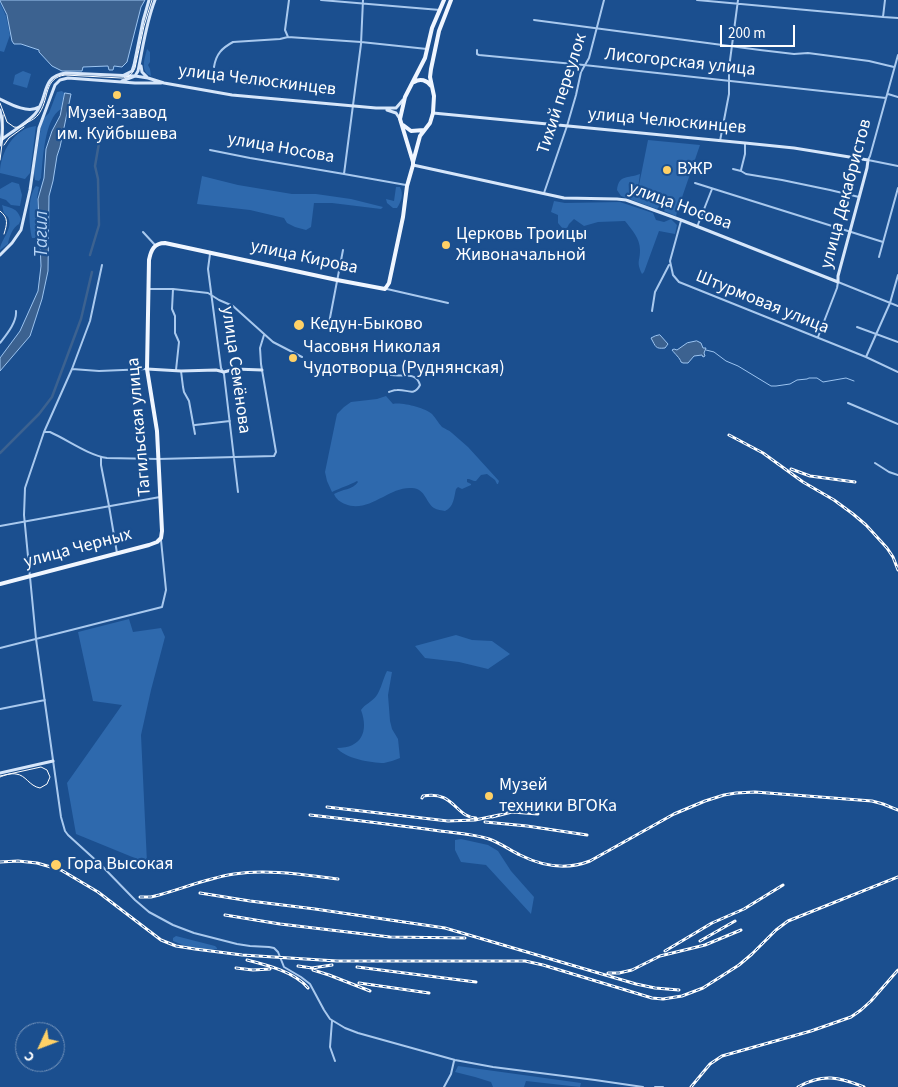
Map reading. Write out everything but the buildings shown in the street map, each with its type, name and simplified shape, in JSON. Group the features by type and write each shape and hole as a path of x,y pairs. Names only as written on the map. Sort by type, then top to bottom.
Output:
{"main road":[{"path":"413,163 400,122 405,98 426,58 432,28 444,0"},
{"path":"385,289 389,282 418,139 430,123 433,113 434,96 430,77 431,69 437,39 451,0"},
{"path":"413,83 426,80 432,88"},
{"path":"400,122 411,131 424,130"},
{"name":"улица Кирова","path":"155,245 165,243 385,289"},
{"name":"Тагильская улица","path":"155,245 149,260 147,370 156,418 161,538"},
{"name":"улица Черных","path":"0,584 149,545 161,538"}],"street":[{"path":"122,75 132,71 149,0"},
{"path":"119,82 135,76 138,71 155,0"},
{"path":"288,37 285,30 286,13 290,0"},
{"path":"321,0 363,2 440,10"},
{"name":"Тихий переулок","path":"543,194 567,126 581,72 588,59 604,0"},
{"path":"697,0 898,18"},
{"path":"720,141 729,94 729,68 738,0"},
{"path":"883,17 886,0"},
{"path":"344,174 354,106 363,2"},
{"path":"534,20 794,54 808,52 870,61 894,68"},
{"path":"214,66 216,56 233,42 288,37 428,49"},
{"name":"Лисогорская улица","path":"477,50 478,55 898,97"},
{"name":"улица Декабристов","path":"817,338 837,288 838,276 868,160 898,55"},
{"path":"140,63 142,72 148,78"},
{"name":"улица Челюскинцев","path":"40,107 48,84 54,76 62,74 122,75 148,78 164,83 232,95 376,108 393,111 400,122"},
{"name":"улица Челюскинцев","path":"0,255 21,230 30,190 40,128 54,87 60,80 68,78 151,84 164,83"},
{"name":"улица Челюскинцев","path":"376,108 396,108 405,98"},
{"path":"0,99 29,110 40,107"},
{"path":"1,140 33,116 40,107"},
{"path":"0,110 2,118 0,146"},
{"name":"улица Челюскинцев","path":"433,113 794,148 898,166"},
{"path":"741,171 745,154 745,143"},
{"name":"улица Носова","path":"210,150 407,186"},
{"name":"улица Носова","path":"413,163 543,194 573,199 621,199 642,205 898,306"},
{"path":"733,169 746,174 792,182 859,198"},
{"path":"695,183 883,242"},
{"path":"697,227 712,188"},
{"path":"879,257 898,188"},
{"path":"652,311 655,292 670,264 682,220"},
{"path":"143,232 155,245"},
{"path":"329,323 343,250"},
{"name":"улица Семёнова","path":"211,252 208,269 222,371 224,374 238,492"},
{"name":"Штурмовая улица","path":"670,264 673,275 683,284 866,357 898,372"},
{"path":"102,265 90,321 72,369 44,432 25,488 24,522 36,639 61,817 65,831 135,900 162,920 194,933 237,944 274,948 278,952 284,967 310,984 326,1014 332,1021 345,1028 455,1060 493,1067 643,1087"},
{"path":"866,357 890,303 898,275"},
{"path":"148,289 207,292 233,306 273,342 302,357"},
{"path":"173,289 172,309 175,316 175,333 179,342 176,370"},
{"name":"улица Кирова","path":"385,289 448,303"},
{"path":"0,343 10,329 16,316 16,311"},
{"path":"857,327 898,342"},
{"path":"44,432 57,435 101,457 158,459 272,457 276,454 260,354 264,334"},
{"path":"72,369 99,371 216,370 224,372 235,369 262,370"},
{"path":"380,369 391,374 413,376 419,381 420,385 414,391 396,390 389,392"},
{"path":"181,371 184,392 190,401 195,434"},
{"path":"848,403 898,424"},
{"path":"194,425 230,422"},
{"path":"101,457 117,553"},
{"path":"875,463 889,472 898,475"},
{"path":"0,526 160,497"},
{"name":"Тагильская улица","path":"36,639 162,607 166,590 161,538"},
{"path":"0,648 36,639"},
{"path":"0,709 45,700"},
{"path":"0,773 53,761"},
{"path":"332,1021 330,1046 334,1061"},
{"path":"444,1087 451,1074 455,1060"},
{"path":"655,1087 663,1087"}],"shaded area":[{"path":"0,3 6,16 10,35 4,52 0,51"},
{"path":"147,49 150,52 150,62 148,65 151,76 147,74 144,68"},
{"path":"23,71 31,74 27,88 13,84 15,75"},
{"path":"62,91 64,93 61,109 51,121 45,140 41,178 39,181 35,180 34,173 43,119 49,113 57,92"},
{"path":"36,126 30,173 25,179 0,173 6,150 15,136 21,131"},
{"name":"ВЖР","path":"648,140 700,145 676,216 664,211 666,207 659,204 657,209 621,196 617,190 620,181 624,178 640,174 637,195"},
{"path":"202,176 238,185 292,194 316,194 351,199 383,207 381,209 332,203 314,203 311,227 306,230 287,223 284,218 250,210 197,204"},
{"path":"12,182 19,184 22,195 20,206 11,205 6,200 0,198 0,189"},
{"path":"36,186 39,187 37,198 40,235 32,238 30,204"},
{"path":"396,187 400,187 402,198 397,208 393,208 387,203 386,199 394,201"},
{"path":"554,201 565,203 620,202 653,213 656,220 664,222 671,219 677,225 675,234 659,231 642,274 639,264 639,242 625,221 598,222 584,226 574,219 566,230 558,223 558,215 551,212"},
{"path":"2,205 12,208 21,219 12,232 8,244 0,250 9,224"},
{"path":"386,396 393,404 413,406 432,414 442,427 451,432 468,447 499,481 498,484 487,474 481,475 476,481 467,479 467,482 471,485 462,489 458,487 456,489 452,504 445,511 431,506 420,490 412,488 395,491 371,503 362,505 354,506 338,500 334,494 353,487 358,482 332,492 327,481 325,472 337,414 351,402"},
{"path":"129,619 133,632 161,628 165,637 141,735 147,863 76,834 67,783 122,705 93,701 78,632"},
{"path":"456,635 472,640 492,641 510,654 488,669 459,662 425,658 415,646"},
{"path":"387,671 392,672 388,695 390,721 398,739 400,758 386,763 379,763 345,755 337,748 352,745 361,737 364,725 361,710 377,695"},
{"path":"461,839 488,845 498,851 511,871 534,897 531,914 486,865 461,862 455,850 455,840"},
{"path":"176,936 215,946 217,949 183,945 173,941 173,938"},
{"path":"458,1066 581,1083 580,1087 526,1081 524,1087 493,1087 491,1082 455,1072"}],"water":[{"path":"0,0 145,0 141,7 127,62 122,67 114,66 113,70 109,70 108,66 83,67 82,71 62,71 52,66 39,50 21,44 14,44 7,15"},
{"name":"Тагил","path":"65,93 71,94 49,196 48,271 42,299 30,336 0,371 0,358 20,331 38,291 41,266 38,199 44,178 46,149 52,131 60,116"},
{"path":"660,335 668,344 665,348 656,347 651,338"},
{"path":"697,341 701,343 703,348 706,348 705,356 694,356 688,363 681,362 672,350 677,350 687,343"}],"waterway":[{"path":"90,255 99,225 98,179 95,166 99,143"},
{"path":"0,453 39,414 52,397 81,319 92,272"},
{"path":"706,350 714,352 726,361 771,386 790,384 797,380 809,378 817,378 823,382 846,378 854,381"}],"tram line":[{"path":"0,103 7,122 14,127 20,127 38,115 43,107 50,84 58,77 65,75 121,78 130,76 135,68 152,0"},
{"path":"0,160 3,115"},
{"path":"4,145 9,138 24,127"},
{"path":"0,211 5,216 6,221 4,234"},
{"path":"0,776 41,767 47,770 50,777 47,784 40,788 19,775 10,774 0,777"}],"railway":[{"path":"729,435 763,453 803,482 834,500 853,514 887,548 898,570"},
{"path":"791,469 810,476 855,482"},
{"path":"310,815 477,836 489,839 528,859 555,866 564,866 590,861 674,814 724,795 755,792 872,801 898,810"},
{"path":"422,798 423,796 433,795 441,797 448,800 469,817 476,818"},
{"path":"327,807 448,821 475,820 499,815"},
{"path":"492,817 512,812 538,814"},
{"path":"485,822 587,835"},
{"path":"0,862 37,863 61,870 98,892 161,940 176,946 242,955 337,961 525,961 652,998 663,999 682,996 703,988 739,965 788,921 898,877"},
{"path":"140,897 151,897 234,874 286,873 338,879"},
{"path":"665,951 712,923 744,909 783,885"},
{"path":"200,893 445,928 636,984 679,990"},
{"path":"225,915 280,924 390,937 465,938"},
{"path":"700,941 735,921"},
{"path":"608,973 632,970 660,956 705,945 741,930"},
{"path":"247,960 288,973 308,988"},
{"path":"298,966 312,968 332,965"},
{"path":"357,967 476,982"},
{"path":"236,968 270,969"},
{"path":"313,970 370,991"},
{"path":"691,1087 710,1064 722,1056 811,1031 851,1017 871,1001 898,970"},
{"path":"359,983 429,993"},
{"path":"798,1087 823,1078 839,1079 864,1087"}],"place":[{"name":"Музей-завод им. Куйбышева","path":"117,95"},
{"name":"ВЖР","path":"667,170"},
{"name":"Церковь Троицы Живоначальной","path":"446,245"},
{"name":"Кедун-Быково","path":"299,325"},
{"name":"Часовня Николая Чудотворца (Руднянская)","path":"293,358"},
{"name":"Музей техники ВГОКа","path":"489,796"},
{"name":"Гора Высокая","path":"56,865"}]}
